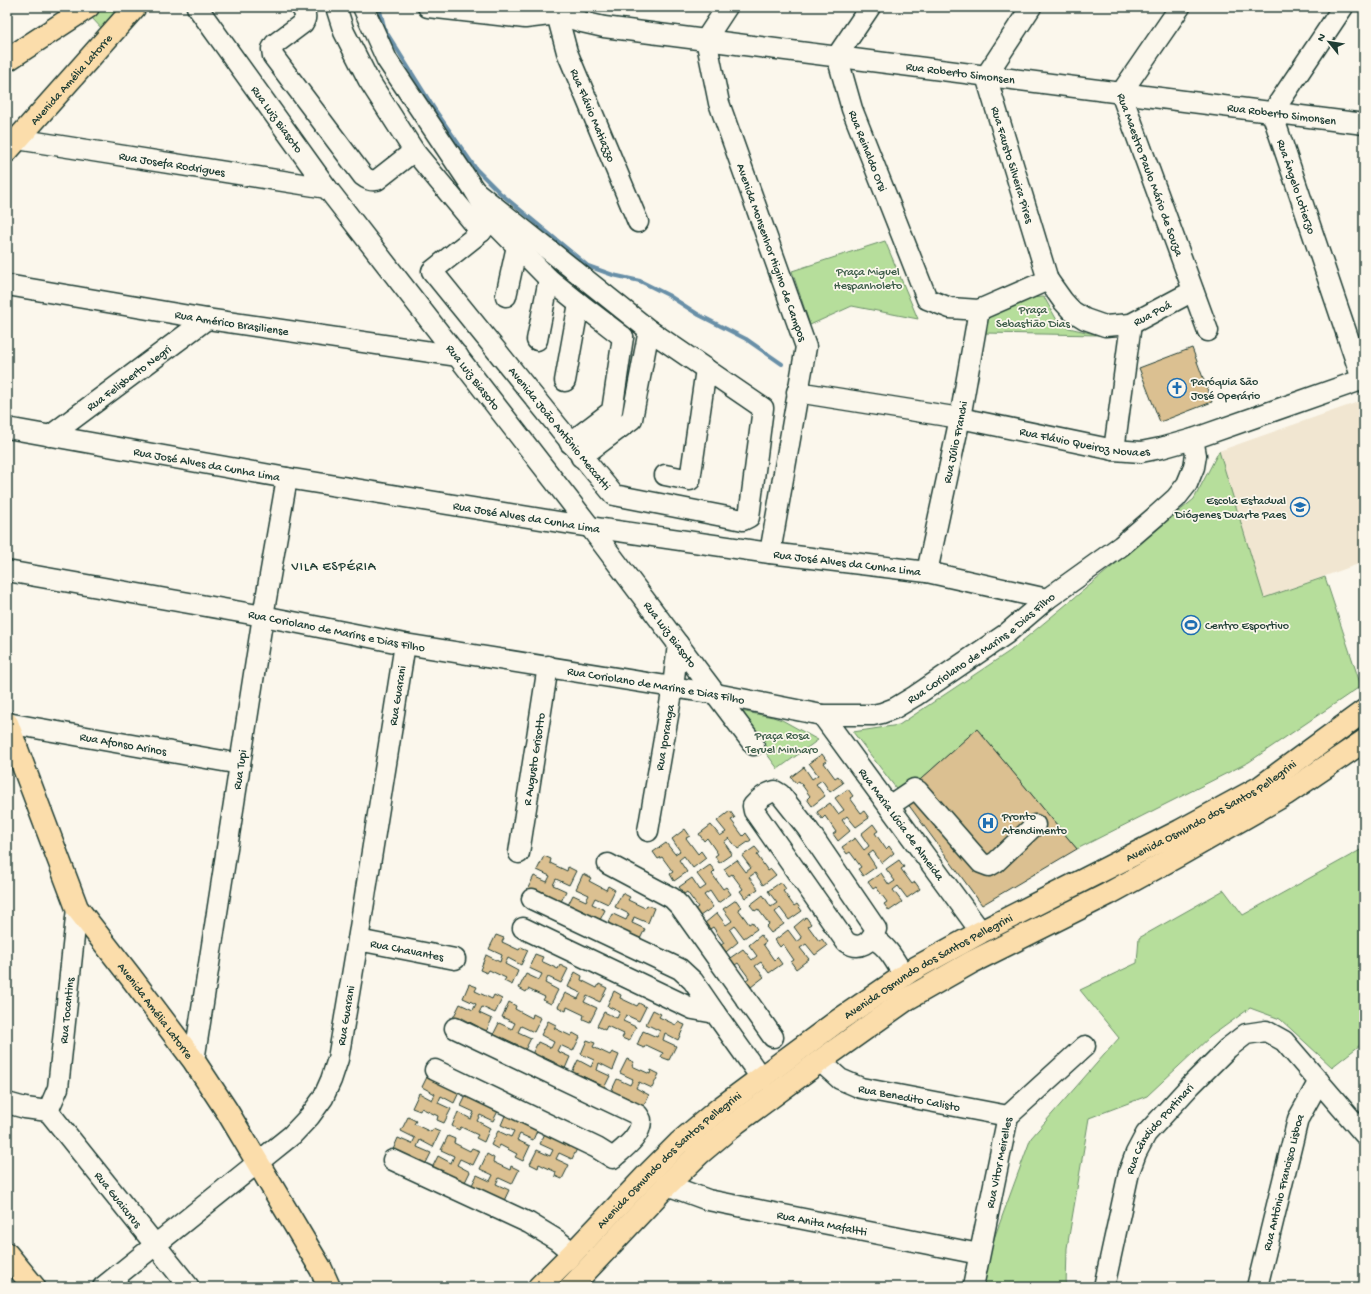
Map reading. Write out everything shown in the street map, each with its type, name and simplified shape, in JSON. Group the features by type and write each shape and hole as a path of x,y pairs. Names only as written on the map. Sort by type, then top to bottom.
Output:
{"main road":[{"path":"7,60 88,7"},
{"name":"Avenida Amélia Latorre","path":"12,145 135,7"},
{"name":"Avenida Osmundo dos Santos Pellegrini","path":"539,1287 679,1143 719,1109 839,1020 904,976 981,932 1180,832 1259,788 1364,711"},
{"name":"Avenida Amélia Latorre","path":"7,723 77,908 194,1061 227,1111 321,1269 329,1287"},
{"name":"Avenida Osmundo dos Santos Pellegrini","path":"571,1287 667,1185 699,1154 736,1123 820,1061 907,1000 972,962 1108,894 1286,794 1364,741"},
{"path":"1108,894 1118,882 1130,874 1134,869 1132,855"},
{"path":"7,1254 34,1287"}],"street":[{"name":"Rua Luiz Biasoto","path":"197,7 327,188 590,527 754,745"},
{"path":"301,7 305,15 303,23 275,44 272,49 273,56 363,176 367,180 377,180 414,151"},
{"path":"336,7 344,32 368,78 414,151 486,226 517,246 550,279 623,337"},
{"path":"363,7 387,60 475,191 486,226"},
{"path":"428,7 525,18 559,9"},
{"path":"706,39 726,7"},
{"path":"837,56 870,7"},
{"path":"986,76 1031,7"},
{"name":"Rua Maestro Paulo Mário de Souza","path":"1180,7 1121,93 1208,330"},
{"path":"1272,113 1343,7"},
{"name":"Rua Roberto Simonsen","path":"559,9 582,22 604,27 1364,124"},
{"name":"Rua Flávio Matiazzo","path":"559,9 567,52 638,222"},
{"name":"Avenida Monsenhor Higino de Campos","path":"706,39 719,103 806,347 770,553"},
{"name":"Rua Reinaldo Orsi","path":"837,56 852,109 927,299 950,308 979,310"},
{"name":"Rua Fausto Silveira Pires","path":"986,76 1048,280 1072,311 1085,318"},
{"name":"Rua Ângelo Lotierzo","path":"1272,113 1363,379"},
{"name":"Rua Josefa Rodrigues","path":"12,145 327,188"},
{"name":"Avenida João Antônio Meccatti","path":"475,191 649,330 763,408 749,517 743,520 614,495 432,271 486,226"},
{"path":"506,296 517,246"},
{"path":"537,340 550,279"},
{"path":"979,310 1048,280"},
{"name":"Rua Américo Brasiliense","path":"7,285 207,319 458,356"},
{"name":"Rua Poá","path":"1085,318 1105,326 1131,324 1193,291"},
{"path":"565,381 579,303"},
{"name":"Rua Júlio Franchi","path":"927,572 960,418 979,310"},
{"name":"Rua Felisberto Negri","path":"50,436 207,319"},
{"path":"1114,450 1131,324"},
{"path":"576,450 632,419 649,330 623,337"},
{"path":"576,450 612,411 623,337"},
{"path":"665,475 690,480 706,369"},
{"name":"Rua Flávio Queiroz Novaes","path":"797,392 960,418 1114,450 1141,452 1193,439 1363,379"},
{"name":"Rua José Alves da Cunha Lima","path":"7,428 287,478 590,527 770,553 927,572 1047,599"},
{"name":"Rua Coriolano de Marins e Dias Filho","path":"7,571 263,616 405,644 716,694 822,715 873,715 895,708 915,696 1006,634 1047,599 1121,546 1176,498 1187,484 1194,467 1196,455 1193,439"},
{"name":"Rua Tupi","path":"194,1061 263,616 287,478"},
{"name":"Rua Guarani","path":"103,1287 292,1136 310,1116 323,1098 338,1059 405,644"},
{"name":"Rua Iporanga","path":"648,831 673,687 678,644"},
{"name":"R Augusto Grisotto","path":"519,852 548,666"},
{"name":"Rua Maria Lúcia de Almeida","path":"822,715 981,932"},
{"name":"Rua Afonso Arinos","path":"7,723 240,764"},
{"path":"889,806 914,789 918,791 981,863 989,866 996,862 1035,825"},
{"path":"775,791 780,794 807,828 876,929 872,938 860,946 853,946 846,942 754,811 753,806 757,802 769,793 775,791"},
{"path":"608,864 662,891 680,906 773,1038"},
{"path":"532,899 680,969 693,981 762,1078"},
{"name":"Rua Tocantins","path":"48,1111 58,1088 77,908"},
{"path":"523,928 693,1009 715,1013"},
{"path":"872,938 880,942 885,947 904,976"},
{"name":"Rua Chavantes","path":"358,940 455,959"},
{"path":"435,1070 596,1148 613,1158 634,1139 639,1131 641,1120 634,1113 455,1028"},
{"name":"Rua Cândido Portinari","path":"1104,1287 1129,1172 1136,1153 1146,1134 1196,1080 1228,1048 1246,1034 1266,1031 1284,1042 1364,1134"},
{"name":"Rua Vitor Meirelles","path":"973,1287 1008,1116 1085,1046"},
{"name":"Rua Benedito Calisto","path":"820,1061 840,1079 861,1088 1008,1116"},
{"name":"Rua Antônio Francisco Lisboa","path":"1257,1287 1298,1119 1319,1081"},
{"path":"7,1103 25,1108 48,1111"},
{"name":"Rua Guaicurus","path":"48,1111 189,1287"},
{"path":"393,1160 529,1223 557,1240 573,1253"},
{"name":"Rua Anita Mafaltti","path":"667,1185 708,1200 980,1254"}],"shaded area":[{"name":"Escola Estadual Diógenes Duarte Paes","path":"1364,400 1364,562 1264,598 1219,451"}],"green space":[{"path":"103,7 124,7 104,31 91,17"},
{"name":"Praça Miguel Hespanholeto","path":"885,241 918,319 852,306 810,325 792,271"},
{"name":"Praça Sebastião Dias","path":"1044,297 1058,322 1069,328 1099,335 984,333 988,314 1025,298"},
{"name":"Centro Esportivo","path":"1219,451 1264,598 1325,577 1361,686 1249,762 1077,849 977,729 902,796 853,732 899,725 1010,651 1194,499"},
{"name":"Praça Rosa Teruel Minharo","path":"734,710 782,720 818,740 778,769"},
{"path":"1364,848 1364,1042 1332,1067 1280,1019 1250,1008 1210,1037 1147,1096 1089,1118 1067,1248 1066,1287 984,1287 985,1263 1031,1138 1119,1038 1080,990 1137,963 1139,938 1224,890 1243,915"}],"building":[{"name":"Paróquia São José Operário","path":"1192,348 1212,402 1160,422 1139,368"},
{"name":"Pronto Atendimento","path":"977,729 1077,849 982,905 902,796"},
{"path":"822,754 827,761 824,763 835,778 838,776 843,783 830,792 822,780 816,784 825,796 812,806 807,799 810,796 799,781 796,783 791,777 804,767 812,779 818,775 809,763"},
{"path":"848,789 853,796 850,798 861,813 864,811 869,818 856,827 847,816 842,820 850,831 838,841 833,834 836,832 825,816 822,819 817,812 830,803 838,814 844,810 835,798"},
{"path":"730,811 735,818 731,820 743,836 746,833 751,840 738,849 729,838 724,842 732,854 719,863 715,856 718,854 707,838 704,841 699,834 711,825 720,836 726,832 717,821"},
{"path":"873,824 878,831 875,833 886,849 889,846 894,853 882,863 873,851 868,855 876,867 863,876 858,869 861,867 850,852 847,854 842,847 855,838 864,850 869,846 861,834"},
{"path":"685,829 690,836 686,838 698,854 701,851 706,858 693,868 684,856 679,860 687,872 674,881 670,874 673,872 662,857 658,859 653,852 666,843 675,854 680,851 672,839"},
{"path":"755,847 760,853 757,855 768,871 771,869 776,875 763,885 755,873 749,877 758,889 745,898 740,891 743,889 732,874 729,876 724,869 737,860 746,872 751,868 742,856"},
{"path":"544,856 551,859 550,863 567,871 568,867 576,871 569,885 556,879 553,885 566,891 559,906 527,890 534,876 547,882 550,876 537,870"},
{"path":"899,860 904,867 901,869 912,884 915,882 920,889 907,898 898,886 893,890 902,902 889,911 884,904 887,902 876,887 873,889 868,882 881,873 889,885 895,881 886,869"},
{"path":"710,865 715,871 712,874 723,889 726,887 731,894 718,903 710,891 704,895 713,907 700,916 695,909 698,907 687,892 684,894 679,887 692,878 700,890 706,886 697,874"},
{"path":"583,874 591,878 589,881 606,890 608,886 615,890 608,904 595,898 592,904 605,910 598,924 566,909 573,895 586,901 589,895 576,889"},
{"path":"781,882 786,889 783,891 794,906 797,904 802,911 789,920 780,908 775,912 784,924 771,933 766,927 769,924 758,909 755,911 750,905 763,895 771,907 777,903 768,891"},
{"path":"622,893 630,897 628,900 645,908 647,905 654,908 648,923 634,917 632,923 645,929 638,943 606,928 613,914 626,920 629,914 615,907"},
{"path":"736,900 741,907 738,909 749,924 752,922 757,929 744,938 735,926 730,930 738,942 726,952 721,945 724,943 713,927 710,929 705,923 717,913 726,925 732,921 723,909"},
{"path":"806,917 811,924 808,926 819,941 822,939 827,946 815,955 806,944 800,948 809,959 796,969 791,962 794,960 783,944 780,947 775,940 788,930 797,942 802,938 794,927"},
{"path":"496,935 504,938 502,942 519,950 521,947 528,950 521,965 508,958 505,964 518,971 512,985 504,981 506,978 489,970 487,973 480,970 486,955 500,962 502,955 489,949"},
{"path":"761,935 766,942 763,944 774,960 777,957 782,964 769,973 761,962 755,966 764,977 751,987 746,980 749,978 738,963 735,965 730,958 743,949 752,960 757,956 749,945"},
{"path":"535,954 543,957 541,961 558,969 560,965 568,969 561,983 548,977 545,983 558,990 551,1004 543,1000 545,997 528,989 526,992 519,988 526,974 539,980 542,974 529,968"},
{"path":"575,972 582,976 581,980 597,988 599,984 607,988 600,1002 587,996 584,1002 597,1008 590,1022 583,1019 584,1015 567,1007 566,1011 558,1007 565,993 578,999 581,993 568,987"},
{"path":"469,984 477,987 475,991 492,999 494,995 502,999 495,1013 482,1007 479,1013 492,1019 485,1034 477,1030 479,1027 462,1018 460,1022 453,1018 460,1004 473,1010 476,1004 463,998"},
{"path":"614,991 621,995 620,998 637,1006 639,1003 646,1007 639,1021 626,1015 623,1021 636,1027 629,1041 622,1038 624,1034 607,1026 605,1030 597,1026 604,1012 617,1018 620,1012 607,1006"},
{"path":"509,1002 516,1006 515,1009 532,1018 533,1014 541,1018 534,1032 521,1026 518,1032 531,1038 524,1052 517,1049 518,1045 501,1037 500,1041 492,1037 499,1023 512,1029 515,1023 502,1017"},
{"path":"653,1010 661,1014 659,1017 676,1025 678,1022 685,1025 678,1040 665,1033 663,1040 676,1046 669,1060 661,1057 663,1053 646,1045 644,1048 637,1045 643,1031 657,1037 660,1031 646,1024"},
{"path":"548,1021 556,1025 554,1028 571,1036 573,1033 580,1037 573,1051 560,1045 557,1051 570,1057 564,1071 556,1068 558,1064 541,1056 539,1059 531,1056 538,1042 551,1048 554,1042 541,1035"},
{"path":"587,1040 595,1043 593,1047 610,1055 612,1052 619,1055 613,1070 599,1063 597,1070 610,1076 603,1090 595,1087 597,1083 580,1075 578,1078 571,1075 578,1060 591,1067 594,1060 581,1054"},
{"path":"627,1059 634,1062 632,1066 650,1074 651,1070 659,1074 652,1088 639,1082 636,1088 649,1095 642,1109 634,1105 636,1102 619,1094 617,1097 610,1094 617,1079 630,1085 633,1079 620,1073"},
{"path":"429,1073 461,1088 454,1103 441,1096 438,1103 451,1109 444,1123 437,1120 438,1116 421,1108 420,1111 412,1108 419,1093 432,1100 435,1094 422,1087"},
{"path":"468,1092 500,1107 493,1121 480,1115 477,1121 490,1128 484,1142 476,1138 478,1135 461,1127 459,1130 452,1126 458,1112 471,1119 474,1112 461,1106"},
{"path":"507,1111 539,1126 533,1140 520,1134 517,1140 530,1146 523,1161 515,1157 517,1154 500,1145 498,1149 491,1145 498,1131 511,1137 514,1131 501,1125"},
{"path":"408,1117 416,1121 414,1124 431,1132 433,1129 440,1132 433,1147 420,1140 417,1147 431,1153 424,1167 416,1163 418,1160 401,1152 399,1155 392,1152 398,1138 412,1144 415,1138 401,1131"},
{"path":"547,1129 579,1145 572,1159 559,1153 556,1159 569,1165 562,1179 555,1176 556,1172 539,1164 538,1168 530,1164 537,1150 550,1156 553,1150 540,1144"},
{"path":"448,1136 455,1139 454,1143 470,1151 472,1148 480,1151 473,1165 460,1159 457,1165 470,1172 463,1186 457,1179 440,1171 438,1174 431,1170 438,1156 451,1163 454,1156 441,1150"},
{"path":"487,1154 494,1158 493,1162 510,1170 511,1166 519,1170 512,1184 499,1178 496,1184 509,1190 502,1205 470,1189 477,1175 490,1181 493,1175 480,1169"}],"waterway":[{"path":"379,7 385,30 435,110 476,169 500,193 588,266 613,275 640,281 668,295 699,315 746,339 782,364"}],"place":[{"name":"Paróquia São José Operário","path":"1177,388"},
{"name":"Escola Estadual Diógenes Duarte Paes","path":"1300,507"},
{"name":"Centro Esportivo","path":"1191,625"},
{"name":"Pronto Atendimento","path":"988,823"}],"district":[{"name":"VILA ESPÉRIA","path":"334,565"}]}
